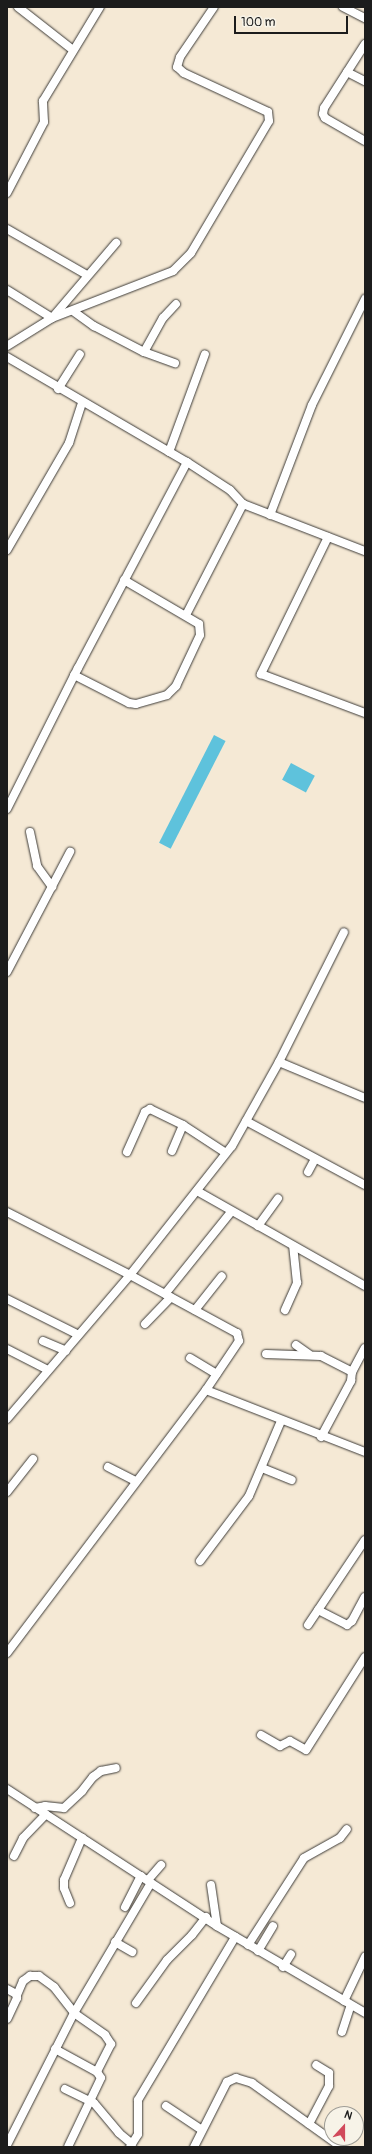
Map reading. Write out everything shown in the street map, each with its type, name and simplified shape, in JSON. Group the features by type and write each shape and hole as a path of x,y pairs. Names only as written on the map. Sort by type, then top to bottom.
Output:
{"street":[{"path":"18,7 73,50"},
{"path":"7,193 44,122 43,101 100,7"},
{"path":"7,346 52,318 73,311 173,270 191,253 268,121 268,112 184,72 177,67 180,57 214,7"},
{"path":"343,7 359,10 365,18"},
{"path":"365,44 324,108 322,114 325,118 365,140"},
{"path":"347,72 365,82"},
{"path":"7,229 87,275"},
{"path":"52,318 87,275 116,243"},
{"path":"7,290 52,318"},
{"path":"270,515 312,405 365,299"},
{"path":"144,352 163,318 176,304"},
{"path":"73,311 94,326 144,352 175,363"},
{"path":"58,389 80,354"},
{"path":"169,452 205,354"},
{"path":"7,358 82,403 187,462 230,490 243,504 365,551"},
{"path":"7,550 69,443 82,403"},
{"path":"7,809 74,676 187,462"},
{"path":"186,615 243,504"},
{"path":"328,538 261,674 365,713"},
{"path":"74,676 128,703 136,704 167,695 176,686 200,635 199,624 124,580"},
{"path":"30,832 37,866 52,887"},
{"path":"7,972 70,852"},
{"path":"7,1419 130,1274 226,1153 279,1062 344,932"},
{"path":"279,1062 365,1098"},
{"path":"127,1152 145,1112 150,1109 183,1125 226,1153"},
{"path":"246,1121 365,1186"},
{"path":"172,1151 183,1125"},
{"path":"308,1172 315,1159"},
{"path":"197,1191 231,1212 365,1286"},
{"path":"258,1226 278,1198"},
{"path":"7,1212 130,1274 237,1333 239,1337 217,1374 177,1432 136,1481 7,1652"},
{"path":"145,1324 231,1212"},
{"path":"285,1310 297,1283 293,1246"},
{"path":"195,1310 222,1276"},
{"path":"7,1299 79,1335"},
{"path":"43,1341 66,1351"},
{"path":"296,1345 309,1354"},
{"path":"321,1437 351,1381 352,1372 365,1348"},
{"path":"7,1349 48,1370"},
{"path":"266,1354 309,1354 321,1356 352,1372"},
{"path":"190,1358 217,1374"},
{"path":"206,1390 321,1437 365,1452"},
{"path":"200,1561 249,1496 281,1421"},
{"path":"7,1492 33,1459"},
{"path":"108,1467 136,1481"},
{"path":"262,1468 292,1480"},
{"path":"308,1625 365,1540"},
{"path":"318,1610 347,1625 352,1621 365,1597"},
{"path":"261,1735 280,1746 290,1740 306,1750 365,1657"},
{"path":"35,1808 45,1806 64,1808 82,1792 93,1777 101,1772 116,1768"},
{"path":"7,1789 206,1917 217,1926 283,1967 365,2013"},
{"path":"14,1856 23,1838 46,1814"},
{"path":"248,1945 304,1858 340,1838 347,1829"},
{"path":"70,1903 64,1888 64,1880 82,1838"},
{"path":"125,1907 161,1865"},
{"path":"7,2145 11,2128 115,1942 147,1880"},
{"path":"211,1885 217,1926"},
{"path":"136,2003 167,1960 192,1935 206,1917"},
{"path":"258,1951 273,1926"},
{"path":"65,2089 90,2100 131,2145 138,2134 138,2100 235,1937"},
{"path":"115,1942 132,1952"},
{"path":"283,1967 291,1954"},
{"path":"342,2032 348,2003 365,1957"},
{"path":"7,2019 23,1981 30,1976 38,1976 54,1988 74,2013 100,2030 109,2040 111,2044 97,2072"},
{"path":"7,1989 17,1995"},
{"path":"55,2049 97,2072 101,2078 68,2147"},
{"path":"309,2124 330,2086 329,2074 316,2065"},
{"path":"194,2147 227,2082 236,2078 252,2083 341,2147"},
{"path":"166,2106 202,2130"}],"water":[{"path":"214,735 226,741 171,849 159,843"},
{"path":"291,763 315,776 306,792 282,780"}]}
